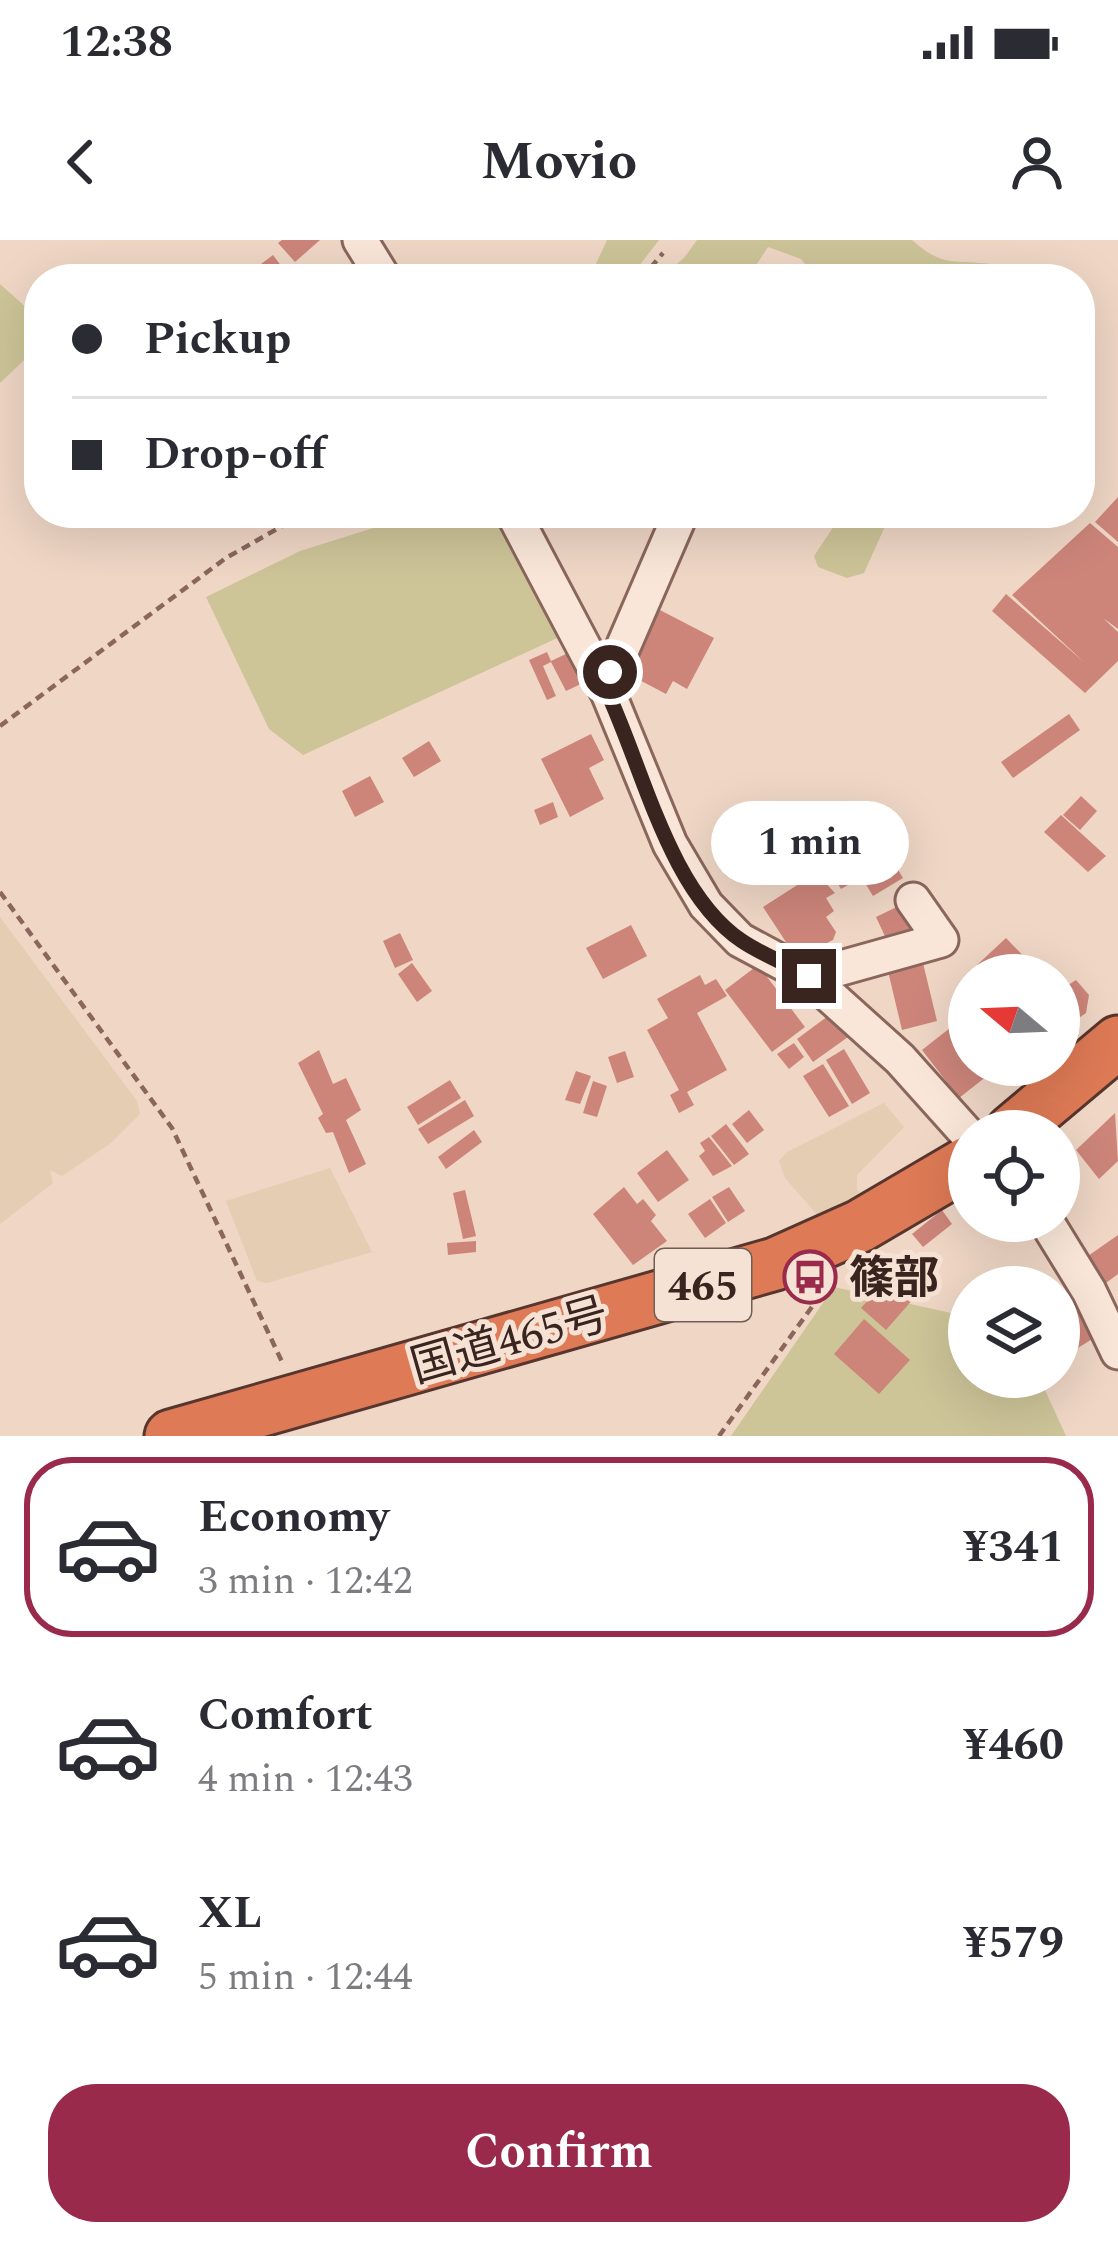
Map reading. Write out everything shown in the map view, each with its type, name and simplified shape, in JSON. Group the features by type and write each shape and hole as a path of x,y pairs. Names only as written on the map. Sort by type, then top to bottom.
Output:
{"highway":[{"path":"1037,1110 1118,1042"},
{"name":"国道465号","path":"183,1434 775,1264 860,1226 948,1174"}],"street":[{"path":"521,528 601,679 670,844 706,905 740,940 809,976 900,1059 948,1113"},
{"path":"601,679 620,654 675,528"},
{"path":"809,976 940,940 913,900"},
{"path":"1059,1242 1118,1352"}],"path":[{"path":"654,264 663,253"},
{"path":"0,726 226,558 278,528"},
{"path":"0,892 172,1128 299,1399"},
{"path":"719,1436 831,1283 860,1226"}],"shaded area":[{"path":"607,240 659,240 641,264 596,264"},
{"path":"697,240 912,240 940,259 990,264 805,264 768,247 757,264 677,264"},
{"path":"0,284 24,306 24,360 0,383"},
{"path":"373,528 502,528 566,634 303,755 269,729 206,597 300,551"},
{"path":"833,528 884,528 864,573 847,578 818,567 814,556"},
{"path":"0,917 137,1101 140,1114 111,1143 62,1176 50,1170 53,1183 0,1224"},
{"path":"884,1103 904,1127 857,1175 857,1189 867,1202 828,1227 785,1178 779,1161 787,1152"},
{"path":"330,1168 372,1252 267,1283 257,1281 226,1201"},
{"path":"834,1287 948,1312 948,1398 1049,1398 1066,1436 731,1436"}],"building":[{"path":"320,240 295,262 278,243"},
{"path":"1118,497 1118,542 1095,522"},
{"path":"1095,527 1118,547 1118,629 1103,618 1118,632 1118,661 1085,693 992,611 1006,594 1085,663 1012,595 1085,528"},
{"path":"656,608 714,638 687,689 673,681 666,694 630,675 637,662 629,658"},
{"path":"547,652 551,661 568,653 583,683 566,691 551,662 543,666 556,696 547,700 529,660"},
{"path":"1069,714 1080,730 1013,778 1001,762"},
{"path":"591,734 604,760 589,768 604,799 570,817 541,759"},
{"path":"429,741 441,761 414,777 402,758"},
{"path":"370,776 384,802 355,817 342,791"},
{"path":"1081,796 1097,811 1080,830 1063,815"},
{"path":"553,802 558,817 540,825 534,810"},
{"path":"1061,815 1106,856 1088,872 1044,832"},
{"path":"883,845 903,878 873,896 853,863"},
{"path":"848,864 857,880 841,889 831,873"},
{"path":"816,873 835,893 826,898 834,911 826,917 836,932 833,940 817,948 820,953 801,965 763,907"},
{"path":"909,901 922,931 889,945 876,917"},
{"path":"631,925 647,956 603,979 586,948"},
{"path":"400,933 413,960 395,968 383,941"},
{"path":"1006,938 1021,954 989,954"},
{"path":"922,959 937,1021 902,1030 887,967"},
{"path":"412,963 432,991 417,1002 398,974"},
{"path":"758,965 805,1027 772,1052 725,990"},
{"path":"700,975 705,985 716,979 727,996 697,1013 727,1070 687,1092 694,1105 679,1113 670,1095 679,1090 647,1030 668,1018 657,999"},
{"path":"1080,985 1089,995 1086,1013 1080,1017"},
{"path":"832,1013 848,1037 813,1062 797,1039"},
{"path":"948,1030 948,1084 922,1050"},
{"path":"794,1043 804,1057 789,1069 777,1054"},
{"path":"844,1049 870,1093 852,1104 826,1060"},
{"path":"319,1050 333,1084 346,1078 361,1110 346,1120 366,1164 349,1173 333,1132 326,1133 318,1118 323,1114 298,1063"},
{"path":"625,1051 634,1077 617,1083 608,1057"},
{"path":"823,1064 849,1106 829,1117 803,1076"},
{"path":"576,1071 591,1076 580,1104 565,1100"},
{"path":"450,1080 461,1098 418,1125 407,1107"},
{"path":"593,1081 607,1086 597,1117 583,1113"},
{"path":"950,1086 974,1086 959,1098"},
{"path":"465,1100 474,1116 428,1144 418,1129"},
{"path":"749,1110 764,1130 747,1143 732,1124"},
{"path":"1115,1113 1118,1161 1099,1179 1080,1155 1080,1146"},
{"path":"726,1124 749,1154 734,1165 711,1136"},
{"path":"474,1130 482,1142 446,1169 438,1157"},
{"path":"709,1137 732,1166 713,1176 699,1156 705,1151 700,1143"},
{"path":"667,1150 689,1180 658,1202 637,1173"},
{"path":"624,1187 637,1204 643,1199 656,1215 651,1221 667,1241 633,1265 593,1214"},
{"path":"729,1187 745,1211 728,1222 712,1197"},
{"path":"465,1190 476,1236 463,1239 453,1193"},
{"path":"710,1199 726,1223 705,1238 688,1214"},
{"path":"942,1210 948,1218 948,1227 923,1247 912,1234"},
{"path":"1118,1235 1118,1274 1106,1283 1088,1256"},
{"path":"476,1241 476,1252 448,1255 447,1243"},
{"path":"898,1267 922,1289 886,1330 861,1308"},
{"path":"1080,1314 1094,1338 1080,1347"},
{"path":"864,1319 910,1360 879,1394 834,1354"}],"place":[{"name":"篠部","path":"810,1277"}],"route":[{"path":"610,672 601,679 670,844 706,905 740,940 809,976"}]}
